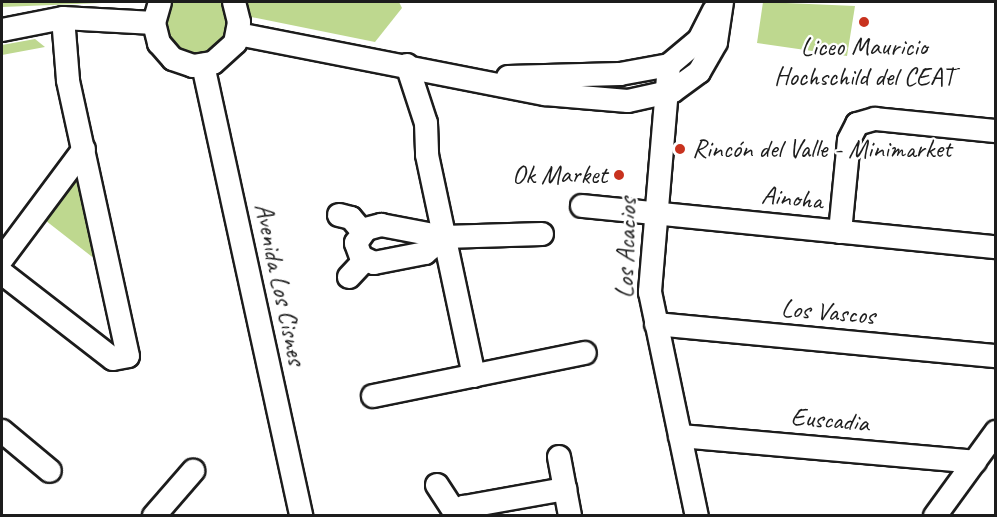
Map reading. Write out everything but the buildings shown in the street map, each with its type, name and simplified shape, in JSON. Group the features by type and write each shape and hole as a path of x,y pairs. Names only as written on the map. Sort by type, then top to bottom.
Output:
{"street":[{"path":"2,30 57,19 157,12 159,43 173,59 203,65 222,58 238,33 234,2"},
{"path":"492,81 591,75 669,65 699,40 717,2"},
{"path":"238,33 592,99 628,101 667,93 692,80 706,63 716,42 722,2"},
{"path":"2,273 112,359 128,356 68,80 58,62 57,19"},
{"name":"Avenida Los Cisnes","path":"203,65 301,516"},
{"path":"407,65 414,97 414,132 427,155 474,376"},
{"name":"Los Acacios","path":"669,65 649,271 656,324 697,516"},
{"path":"591,75 592,99"},
{"path":"840,232 849,140 857,124 875,119 996,131"},
{"path":"2,259 84,149"},
{"name":"Ainoha","path":"582,206 996,247"},
{"path":"339,215 356,222 362,231"},
{"path":"365,260 357,243 362,231 381,225 444,237 542,234"},
{"path":"349,277 365,260 424,253 444,237"},
{"name":"Los Vascos","path":"656,324 996,356"},
{"path":"373,396 585,353"},
{"path":"2,431 50,471"},
{"path":"935,516 996,432"},
{"name":"Euscadia","path":"680,436 975,462"},
{"path":"559,457 570,516"},
{"path":"153,516 193,471"},
{"path":"437,485 455,515 464,507 565,489"}],"green space":[{"path":"2,2 127,2 2,7"},
{"path":"170,2 221,2 230,28 220,48 200,58 169,46 162,14"},
{"path":"239,2 399,2 402,8 375,42 246,16"},
{"path":"763,2 855,6 847,56 757,43"},
{"path":"35,39 45,47 2,55 2,45"},
{"path":"78,171 100,263 41,217"}],"place":[{"name":"Liceo Mauricio Hochschild del CEAT","path":"864,22"},
{"name":"Rincón del Valle - Minimarket","path":"680,149"},
{"name":"Ok Market","path":"619,175"}]}
